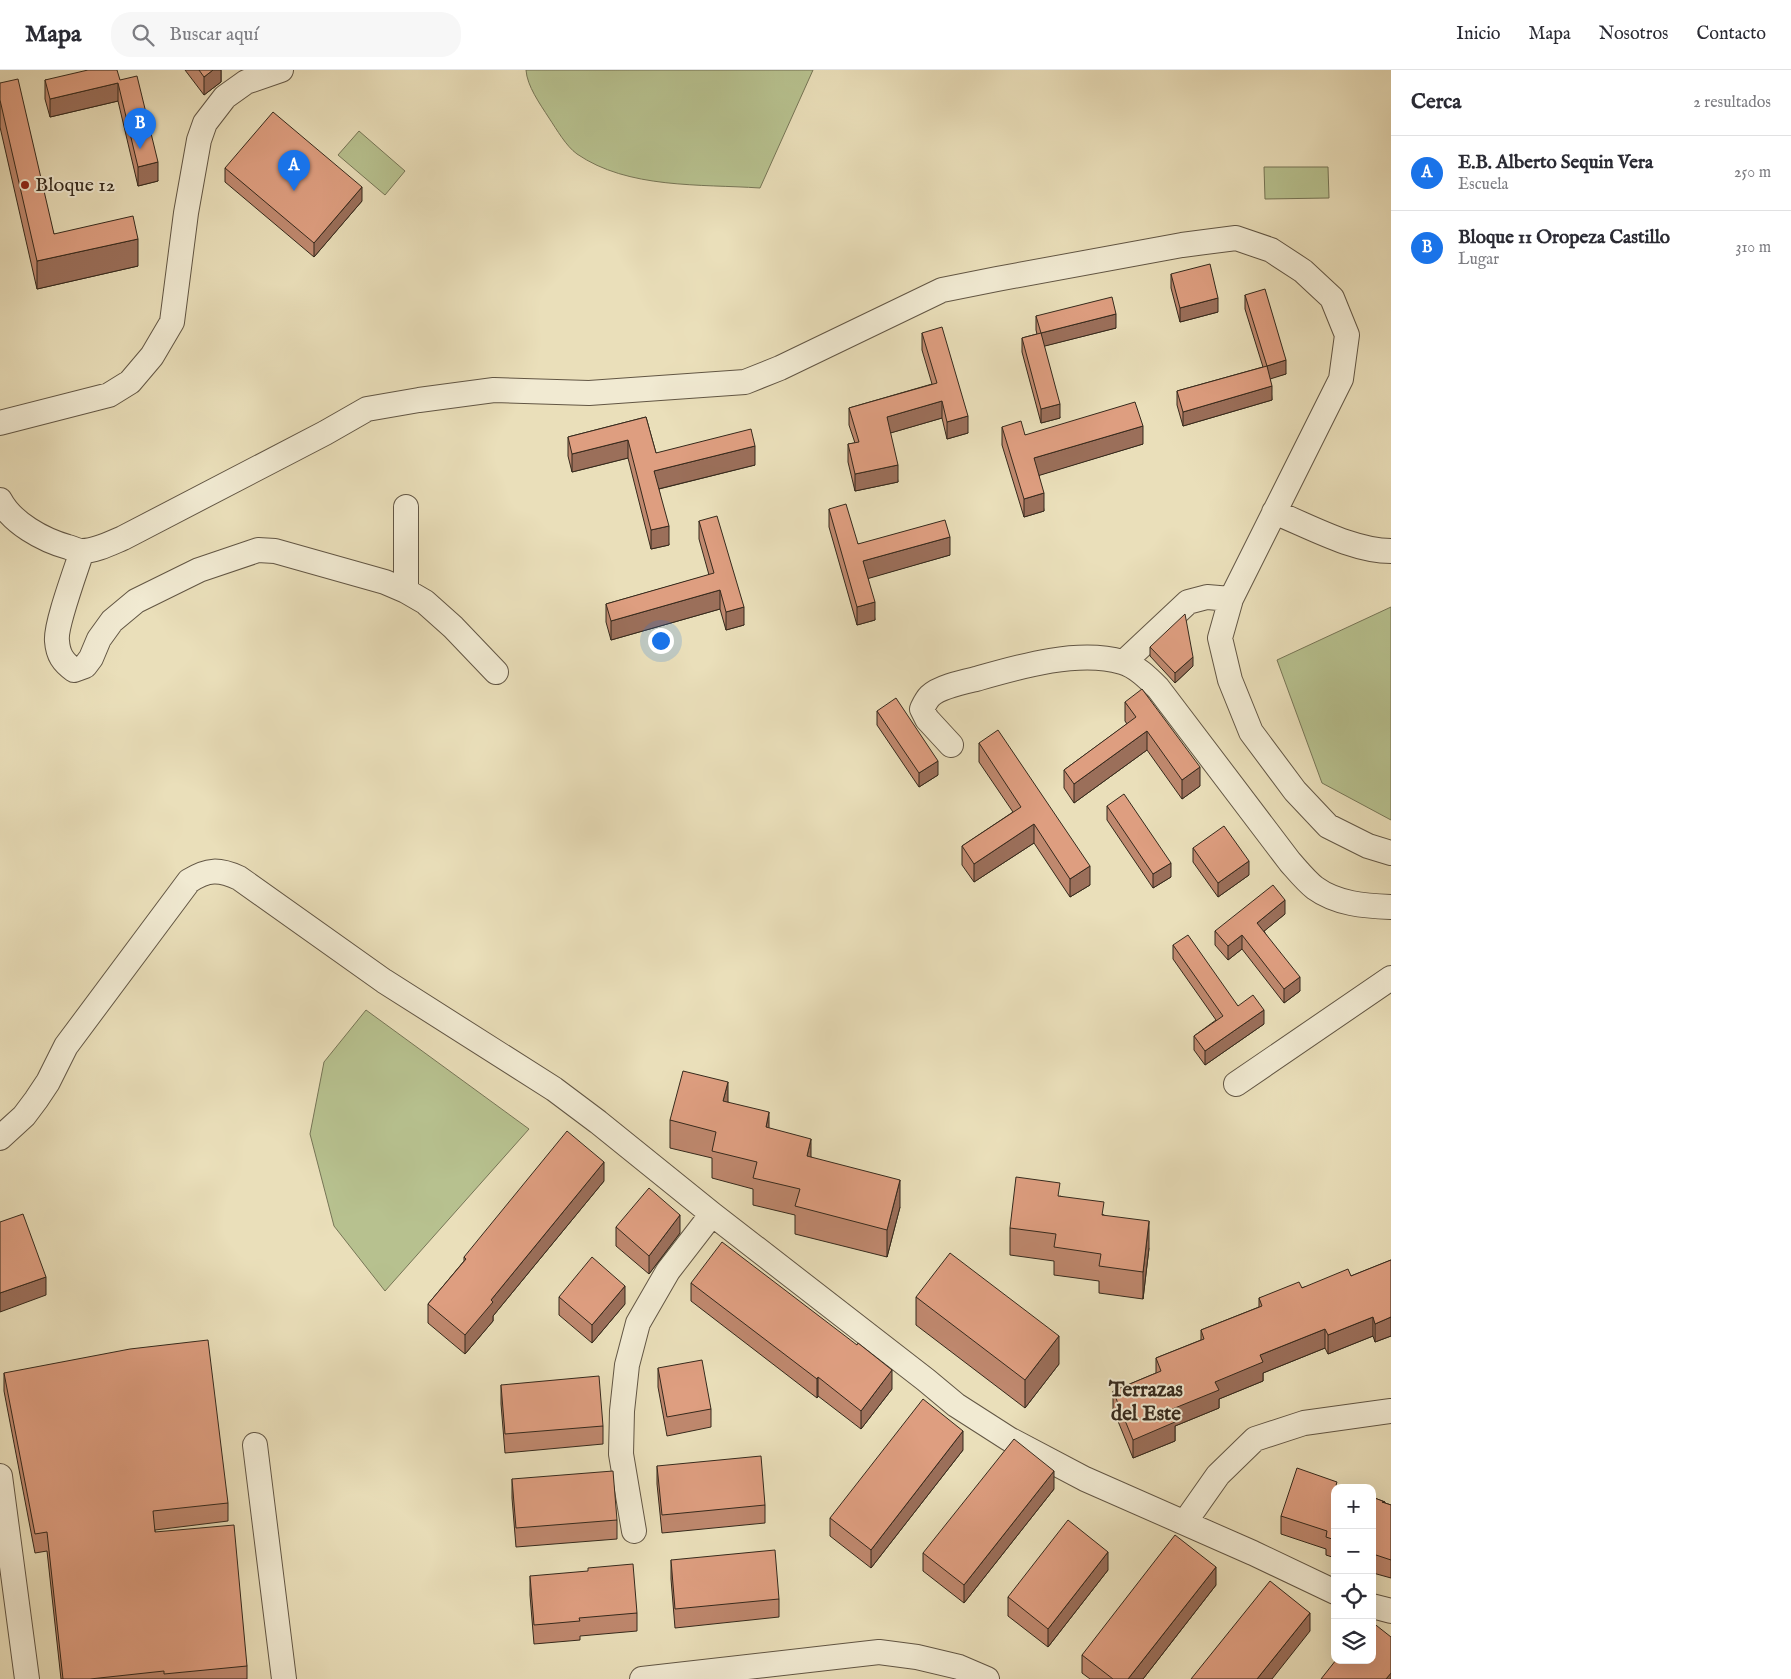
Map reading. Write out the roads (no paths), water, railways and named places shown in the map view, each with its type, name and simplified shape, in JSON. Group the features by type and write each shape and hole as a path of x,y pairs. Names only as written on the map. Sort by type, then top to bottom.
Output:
{"street":[{"path":"0,423 109,395 130,382 152,356 172,322 194,161 205,123 226,97 246,82 281,70"},
{"path":"0,500 4,507 30,530 52,543 82,551 123,538 325,433 367,409 494,390 589,394 745,382 780,368 942,290 1182,245 1236,238 1271,250 1303,271 1332,298 1347,335 1341,379 1230,599 1220,638 1230,680 1251,732 1295,791 1328,826 1368,846 1391,853"},
{"path":"406,507 406,590"},
{"path":"1274,512 1350,543 1382,551 1391,551"},
{"path":"82,551 56,640 63,662 74,670 85,666 91,658 99,639 112,621 136,601 199,570 258,550 275,551 385,582 406,590 425,602 454,627 496,672"},
{"path":"1124,662 1188,602 1207,596 1230,599"},
{"path":"950,745 928,720 922,709 930,695 952,685 1030,664 1103,657 1124,662 1143,674 1158,688 1290,862 1314,887 1331,898 1365,906 1391,907"},
{"path":"0,1138 24,1116 36,1100 48,1082 66,1046 176,896 189,881 201,874 214,871 227,872 239,878 384,981 554,1090 598,1122 956,1405 1009,1439 1086,1479 1185,1522 1331,1590"},
{"path":"1236,1084 1391,978"},
{"path":"634,1531 621,1454 622,1411 627,1365 638,1322 668,1271 712,1214"},
{"path":"1185,1522 1218,1475 1255,1439 1304,1423 1391,1411"},
{"path":"256,1445 284,1679"},
{"path":"0,1476 27,1679"},
{"path":"1376,1607 1391,1612"},
{"path":"642,1679 879,1652 917,1657 959,1667 987,1679"}],"place":[{"name":"Bloque 11 Oropeza Castillo","path":"140,149"},
{"name":"Bloque 12","path":"25,185"},
{"name":"E.B. Alberto Sequin Vera","path":"294,191"}],"district":[{"name":"Terrazas del Este","path":"1146,1402"}]}
